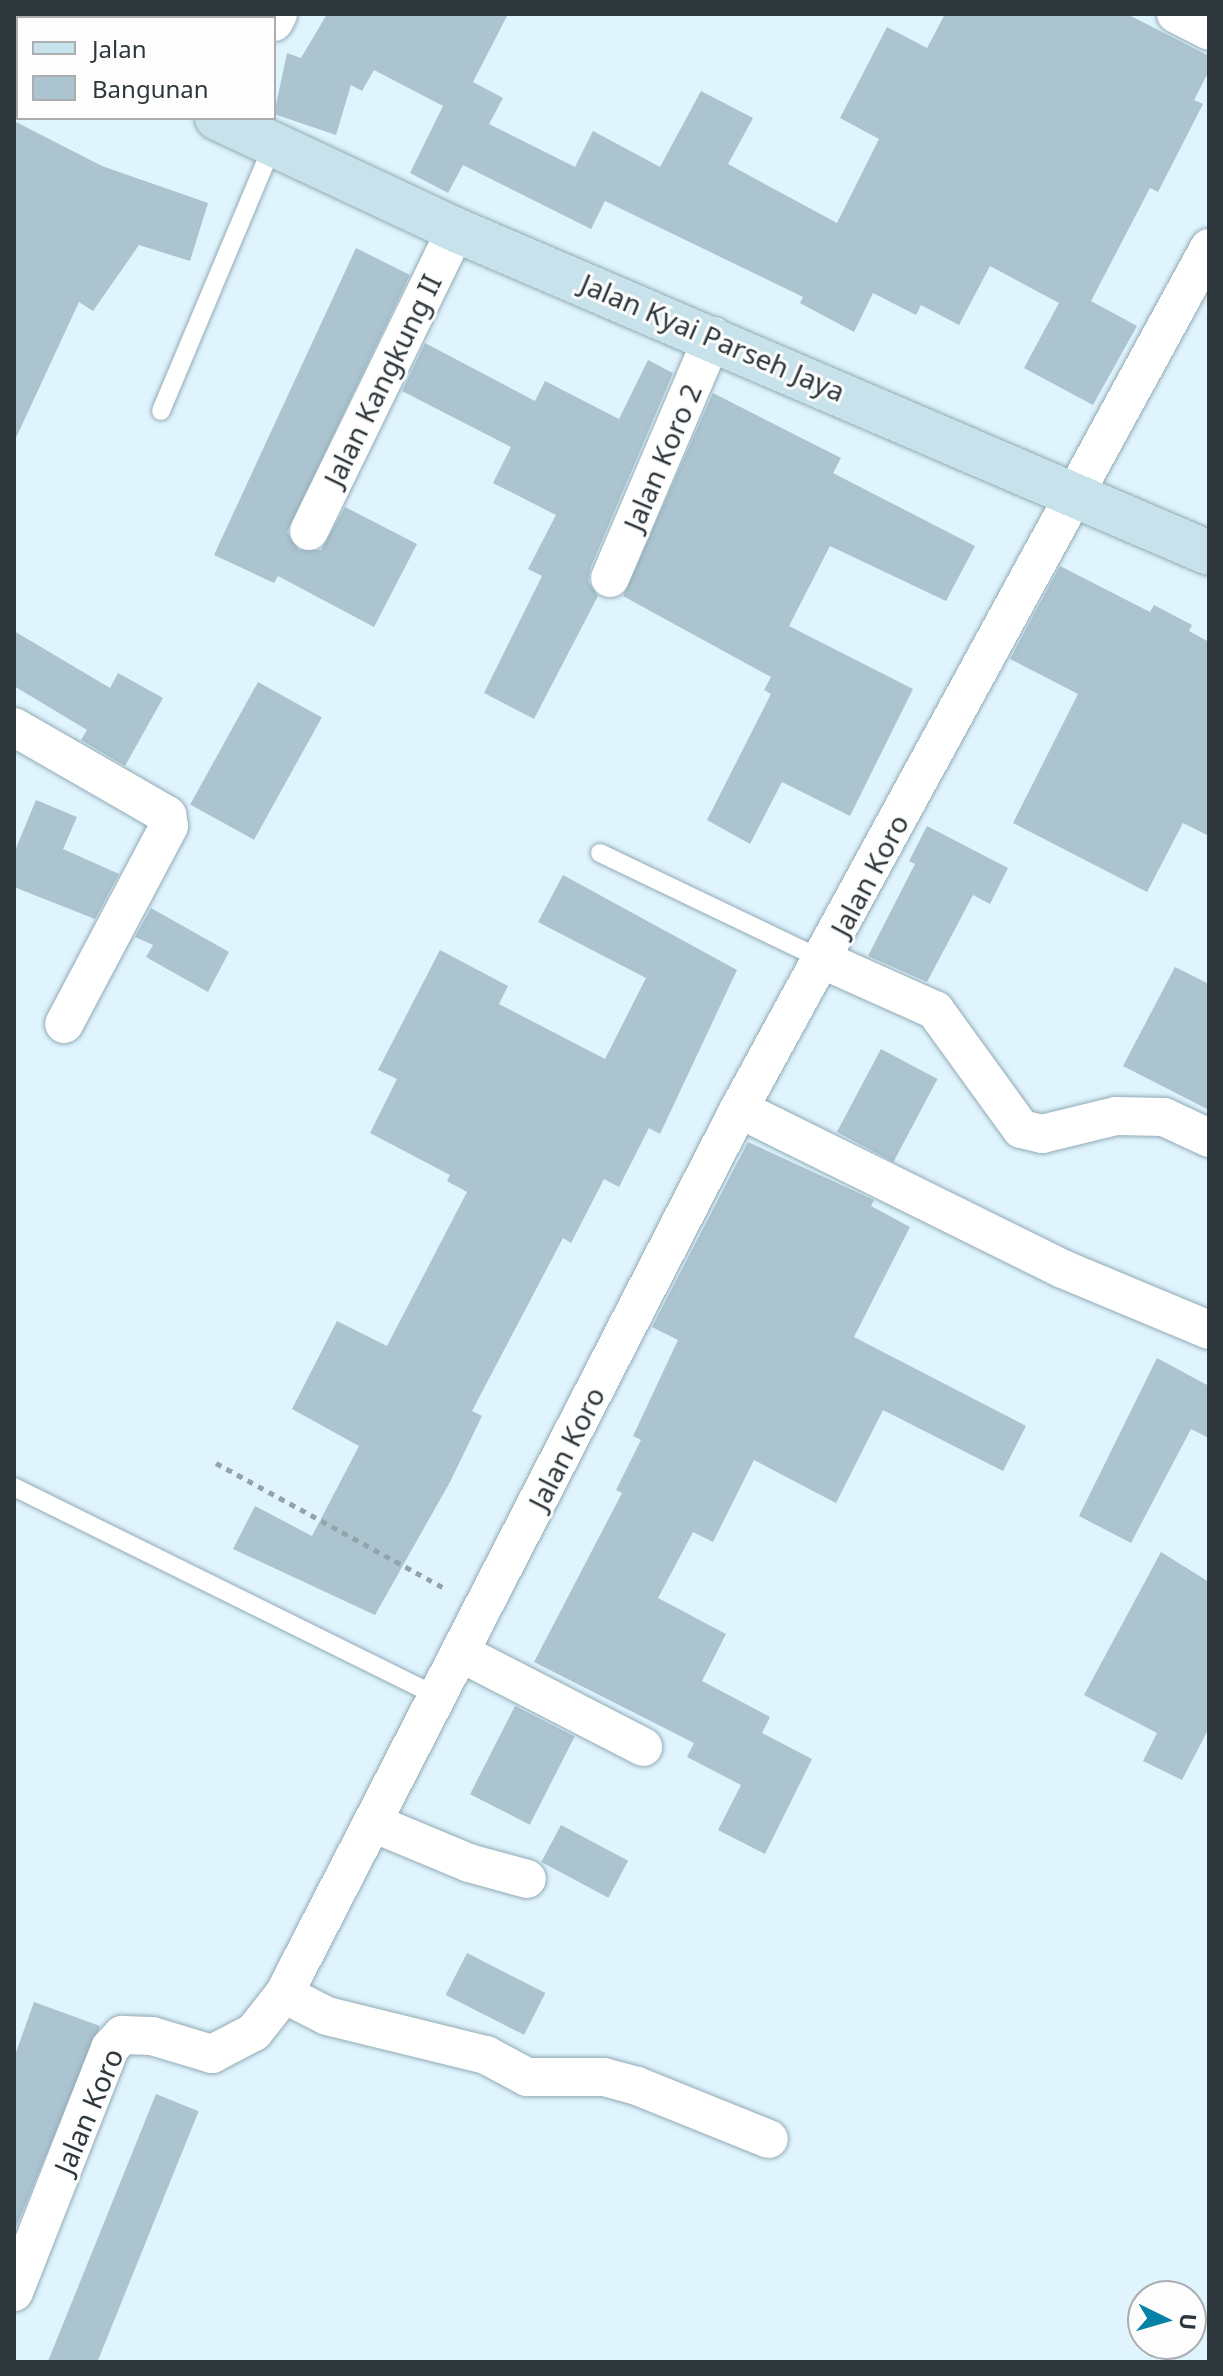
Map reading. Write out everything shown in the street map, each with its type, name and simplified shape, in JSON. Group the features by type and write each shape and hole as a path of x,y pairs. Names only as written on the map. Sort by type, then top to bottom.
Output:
{"main road":[{"name":"Jalan Kyai Parseh Jaya","path":"226,120 456,230 1074,490 1209,553"}],"street":[{"path":"1176,14 1209,31"},
{"name":"Jalan Kangkung II","path":"309,531 456,230"},
{"name":"Jalan Koro","path":"14,2292 116,2041 122,2035 152,2036 181,2050 212,2054 270,2012 440,1698 739,1109 823,960 1074,490 1209,248"},
{"name":"Jalan Koro 2","path":"610,578 713,336"},
{"path":"14,727 167,815 169,826 64,1024"},
{"path":"823,960 935,1010 1021,1129 1042,1134 1116,1116 1164,1117 1209,1138"},
{"path":"739,1109 1063,1269 1209,1330"},
{"path":"461,1653 643,1747"},
{"path":"373,1823 469,1863 527,1879"},
{"path":"270,2012 327,2016 486,2055 527,2077 604,2077 637,2086 769,2139"}],"lane":[{"path":"161,411 273,144"},
{"path":"600,853 823,960"},
{"path":"14,1487 440,1698"}],"path":[{"path":"216,1463 484,1610"}],"building":[{"path":"327,14 508,14 473,82 503,98 489,124 575,167 593,131 660,167 701,91 753,118 728,164 837,223 879,139 840,118 887,27 927,48 945,14 1127,14 1209,56 1209,71 1194,100 1203,104 1158,192 1150,188 1091,301 1137,326 1093,405 1024,368 1059,303 990,266 959,325 921,305 916,315 873,293 854,332 800,303 803,297 605,201 591,229 463,165 448,193 410,173 443,106 374,70 362,91 351,85 336,135 276,115 287,53 301,58"},
{"path":"14,121 102,166 208,203 190,261 139,245 93,311 79,302 14,442"},
{"path":"356,248 410,275 287,532 299,550 321,550 345,507 417,544 374,627 278,576 274,583 214,555"},
{"path":"425,343 535,401 545,381 619,419 648,360 673,373 590,569 588,581 598,596 534,719 484,693 542,576 528,569 556,515 493,483 511,447 402,391"},
{"path":"713,393 841,458 833,473 975,546 946,601 830,546 789,626 913,689 850,816 782,782 750,844 707,820 771,694 764,690 771,677 623,596"},
{"path":"1060,566 1150,612 1154,605 1192,625 1189,631 1209,642 1209,836 1183,823 1147,892 1013,823 1078,694 1010,659"},
{"path":"14,631 110,688 118,673 163,698 125,766 81,740 87,730 14,686"},
{"path":"258,682 322,717 254,840 190,804"},
{"path":"36,800 77,817 63,849 119,874 95,919 14,887 14,853"},
{"path":"927,826 1008,868 990,904 973,895 927,982 868,956 915,864 909,861"},
{"path":"563,875 737,970 660,1134 649,1128 619,1187 604,1179 571,1243 563,1238 472,1411 482,1416 450,1482 375,1615 233,1549 255,1506 312,1536 359,1446 292,1409 337,1321 387,1346 467,1192 447,1181 450,1175 370,1133 397,1079 378,1070 440,950 508,986 499,1004 605,1059 646,978 538,922"},
{"path":"151,908 229,952 208,992 146,957 153,945 135,937"},
{"path":"1175,967 1209,984 1209,1110 1123,1066"},
{"path":"881,1049 938,1079 893,1162 837,1132"},
{"path":"748,1142 874,1200 871,1206 910,1227 854,1337 1026,1426 1003,1471 883,1410 836,1503 754,1460 713,1542 693,1532 658,1598 726,1634 702,1681 770,1717 762,1733 812,1759 765,1854 718,1830 741,1785 687,1757 694,1743 534,1662 622,1493 616,1490 641,1440 633,1436 678,1340 652,1327"},
{"path":"1157,1358 1209,1386 1209,1438 1191,1429 1131,1543 1079,1516"},
{"path":"1161,1552 1209,1582 1209,1728 1182,1780 1143,1761 1157,1733 1084,1695"},
{"path":"515,1706 575,1736 530,1825 470,1794"},
{"path":"561,1825 628,1861 608,1898 541,1862"},
{"path":"467,1953 545,1993 524,2035 446,1995"},
{"path":"34,2002 100,2026 14,2232 14,2058"},
{"path":"156,2094 199,2111 97,2362 48,2360"}]}
